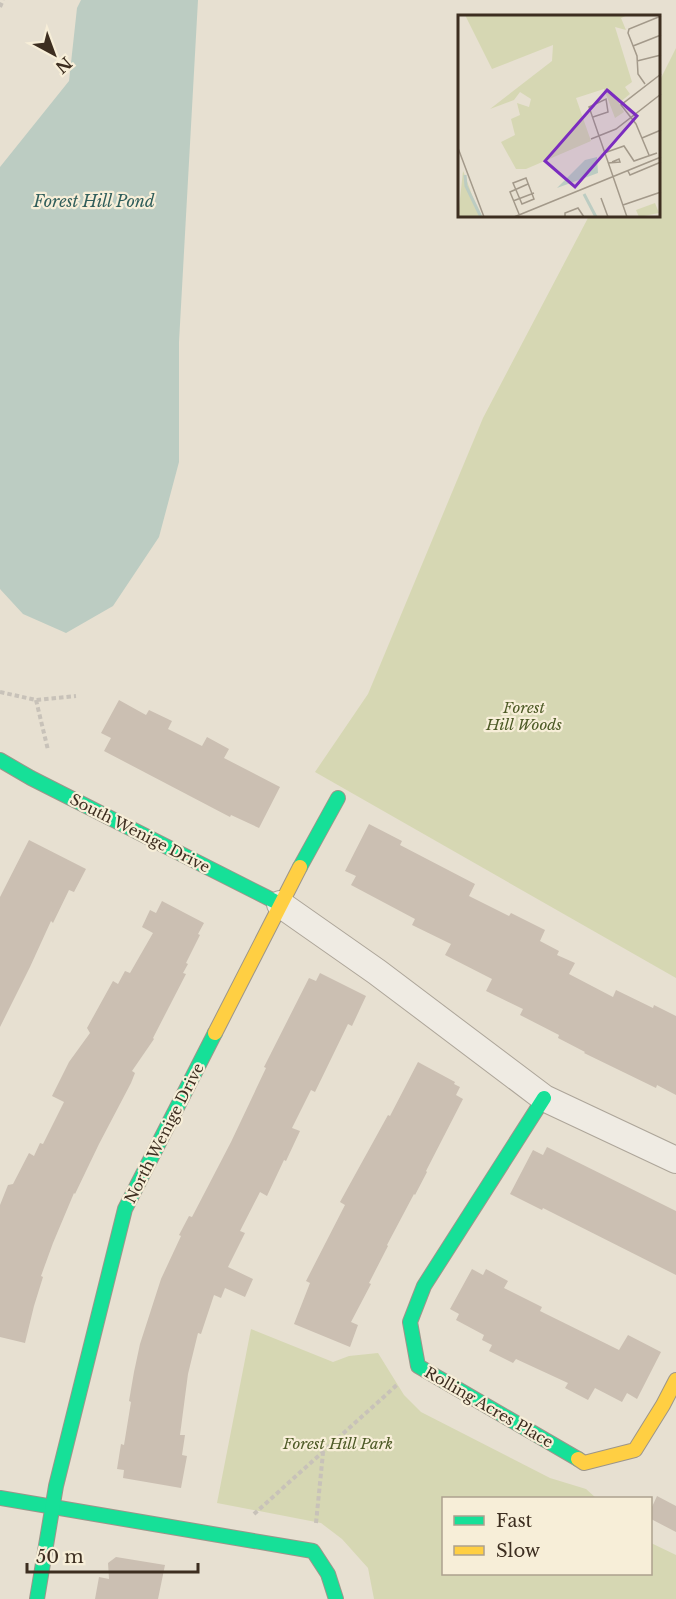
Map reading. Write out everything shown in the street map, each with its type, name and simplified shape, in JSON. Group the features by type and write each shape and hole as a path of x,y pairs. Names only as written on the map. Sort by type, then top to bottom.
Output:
{"street":[{"name":"South Wenige Drive","path":"2,766 32,778 280,904"},
{"name":"North Wenige Drive","path":"38,1599 56,1486 125,1209 280,904 338,798"},
{"path":"280,904 377,972 544,1098 676,1160"},
{"name":"Rolling Acres Place","path":"544,1098 424,1286 410,1322 418,1366 584,1462 635,1450 676,1380"},
{"path":"0,1498 313,1551 327,1569 335,1588 336,1599"}],"path":[{"path":"0,7 3,0"},
{"path":"0,692 36,700 76,696"},
{"path":"36,700 48,750"},
{"path":"250,1518 418,1366"},
{"path":"313,1551 323,1452"}],"green space":[{"name":"Forest Hill Woods","path":"676,48 676,978 315,772 368,694 483,418 588,218 661,218 661,78"},
{"name":"Forest Hill Park","path":"251,1329 333,1362 349,1356 378,1353 404,1395 421,1412 550,1478 586,1489 595,1497 442,1497 442,1575 652,1575 652,1543 676,1555 676,1599 374,1599 368,1568 342,1539 321,1523 217,1503"}],"water":[{"name":"Forest Hill Pond","path":"81,0 198,0 179,342 179,462 159,537 113,606 66,633 23,614 0,589 0,167 69,81 77,8"}],"building":[{"path":"119,700 146,715 149,710 172,721 168,729 202,746 207,737 229,749 224,758 280,787 259,828 231,815 230,817 104,751 111,738 101,733"},
{"path":"369,824 402,841 400,845 475,884 469,896 509,916 511,913 545,930 540,941 559,951 557,955 575,963 569,974 613,997 616,990 653,1008 654,1005 676,1016 676,1095 657,1085 656,1088 584,1053 558,1038 559,1035 520,1015 523,1009 486,991 492,979 445,955 451,944 412,925 415,919 351,885 356,876 345,871"},
{"path":"29,840 86,869 74,892 69,890 53,923 51,921 0,1027 0,897"},
{"path":"162,901 204,923 186,963 188,964 183,973 186,974 154,1039 132,1071 135,1073 131,1083 74,1193 41,1276 43,1277 25,1343 0,1337 0,1205 8,1185 13,1184 29,1153 34,1156 40,1143 43,1144 64,1102 52,1096 69,1062 90,1033 87,1028 113,981 118,984 125,971 130,973 153,933 142,927 150,910 156,913"},
{"path":"320,973 366,996 352,1026 348,1024 315,1092 311,1090 292,1128 300,1131 286,1161 284,1160 267,1196 260,1192 240,1231 245,1233 228,1267 253,1279 245,1297 225,1288 221,1298 214,1295 201,1334 198,1333 188,1374 180,1435 185,1435 182,1455 187,1456 181,1488 123,1478 124,1470 117,1469 121,1444 124,1445 134,1372 140,1344 161,1279 181,1236 179,1235 189,1216 192,1217 231,1142 266,1068 264,1067 309,978 316,981"},
{"path":"418,1062 455,1082 454,1084 460,1087 456,1095 463,1099 387,1245 369,1283 371,1284 351,1322 358,1325 350,1347 294,1324 310,1283 306,1281 345,1205 340,1202 388,1115 390,1116"},
{"path":"547,1147 676,1211 676,1275 543,1208 542,1210 510,1194 533,1150 543,1155"},
{"path":"472,1269 483,1275 486,1269 508,1281 504,1288 542,1307 540,1311 619,1350 628,1335 661,1352 637,1399 627,1393 622,1402 595,1388 588,1400 565,1388 568,1383 516,1359 513,1363 489,1351 492,1345 482,1340 484,1335 456,1320 459,1314 450,1309"},
{"path":"657,1496 676,1506 676,1532 652,1520 652,1507"},
{"path":"116,1557 165,1565 158,1599 95,1599 99,1577 109,1579 108,1563"}],"traffic: fast":[{"path":"0,760 31,778 280,904"},
{"path":"300,867 338,798"},
{"path":"37,1599 56,1486 125,1209 215,1033"},
{"path":"544,1098 424,1286 410,1322 418,1366 578,1459"},
{"path":"0,1498 313,1551 328,1574 336,1599"}],"traffic: slow":[{"path":"215,1033 300,867"},
{"path":"578,1459 584,1463 635,1450 676,1380"}]}
